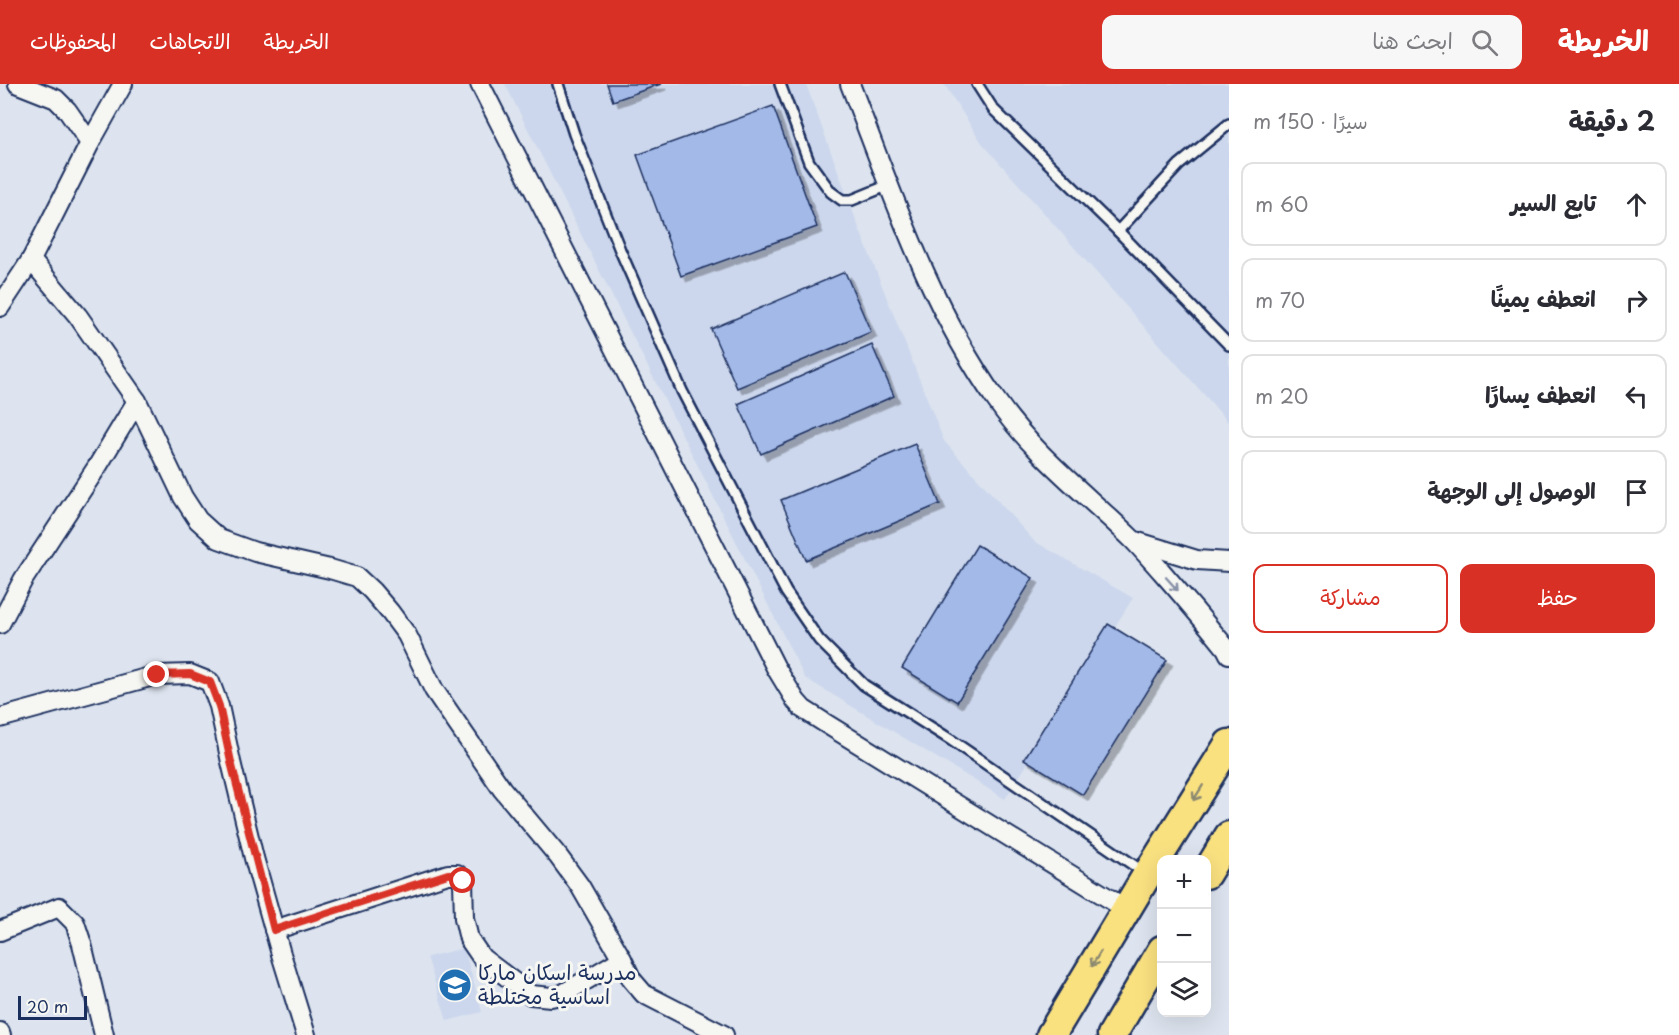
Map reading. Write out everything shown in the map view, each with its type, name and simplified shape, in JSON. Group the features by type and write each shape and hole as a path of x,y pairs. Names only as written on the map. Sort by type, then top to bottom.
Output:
{"main road":[{"path":"1051,1035 1229,744"},
{"path":"1211,866 1229,836"},
{"path":"1112,1035 1157,957"}],"street":[{"path":"18,84 56,99 67,110 90,143"},
{"path":"0,308 31,260 90,143 123,84"},
{"path":"480,84 776,668 796,701 815,717 1126,909"},
{"path":"850,84 916,252 950,325 996,401 1029,442 1055,469 1133,540 1194,608 1229,654"},
{"path":"31,260 78,316 136,401 183,497 198,520 219,539 255,552 357,577 372,591 407,635 434,690 502,789 580,886 632,980 644,994 724,1035"},
{"path":"0,624 23,580 97,467 136,401"},
{"path":"1133,540 1197,560 1229,562"},
{"path":"0,718 157,675 190,674 210,682 219,706 236,783 274,930 306,1035"},
{"path":"274,930 448,874 457,874 463,881 464,918 469,939 482,958 531,995 551,997 561,994 622,959"},
{"path":"0,931 59,907 75,923 104,1035"}],"lane":[{"path":"558,84 574,134 620,250 682,391 786,592 819,640 864,685 951,740 1147,875"},
{"path":"780,84 809,162 831,192 842,200 852,200 889,185"},
{"path":"977,84 993,109 1118,231 1229,345"},
{"path":"1118,231 1179,165 1229,124"}],"shaded area":[{"path":"505,84 806,84 859,228 944,441 1034,541 1133,598 1005,799 805,678"},
{"path":"944,84 1229,84 1229,423 982,143"},
{"name":"مدرسة اسكان ماركا اساسية مختلطة","path":"464,948 482,1012 447,1021 427,957"}],"building":[{"path":"607,84 661,84 613,101"},
{"path":"773,106 817,227 681,276 637,155"},
{"path":"845,272 871,332 737,388 711,329"},
{"path":"872,345 894,396 761,454 738,404"},
{"path":"915,444 940,504 806,560 781,500"},
{"path":"977,545 1033,578 957,702 902,668"},
{"path":"1108,624 1167,660 1083,795 1024,759"}],"place":[{"name":"مدرسة اسكان ماركا اساسية مختلطة","path":"455,985"}],"route":[{"path":"157,675 190,674 210,682 219,706 254,858 274,930 448,874 457,874 463,881"}]}
